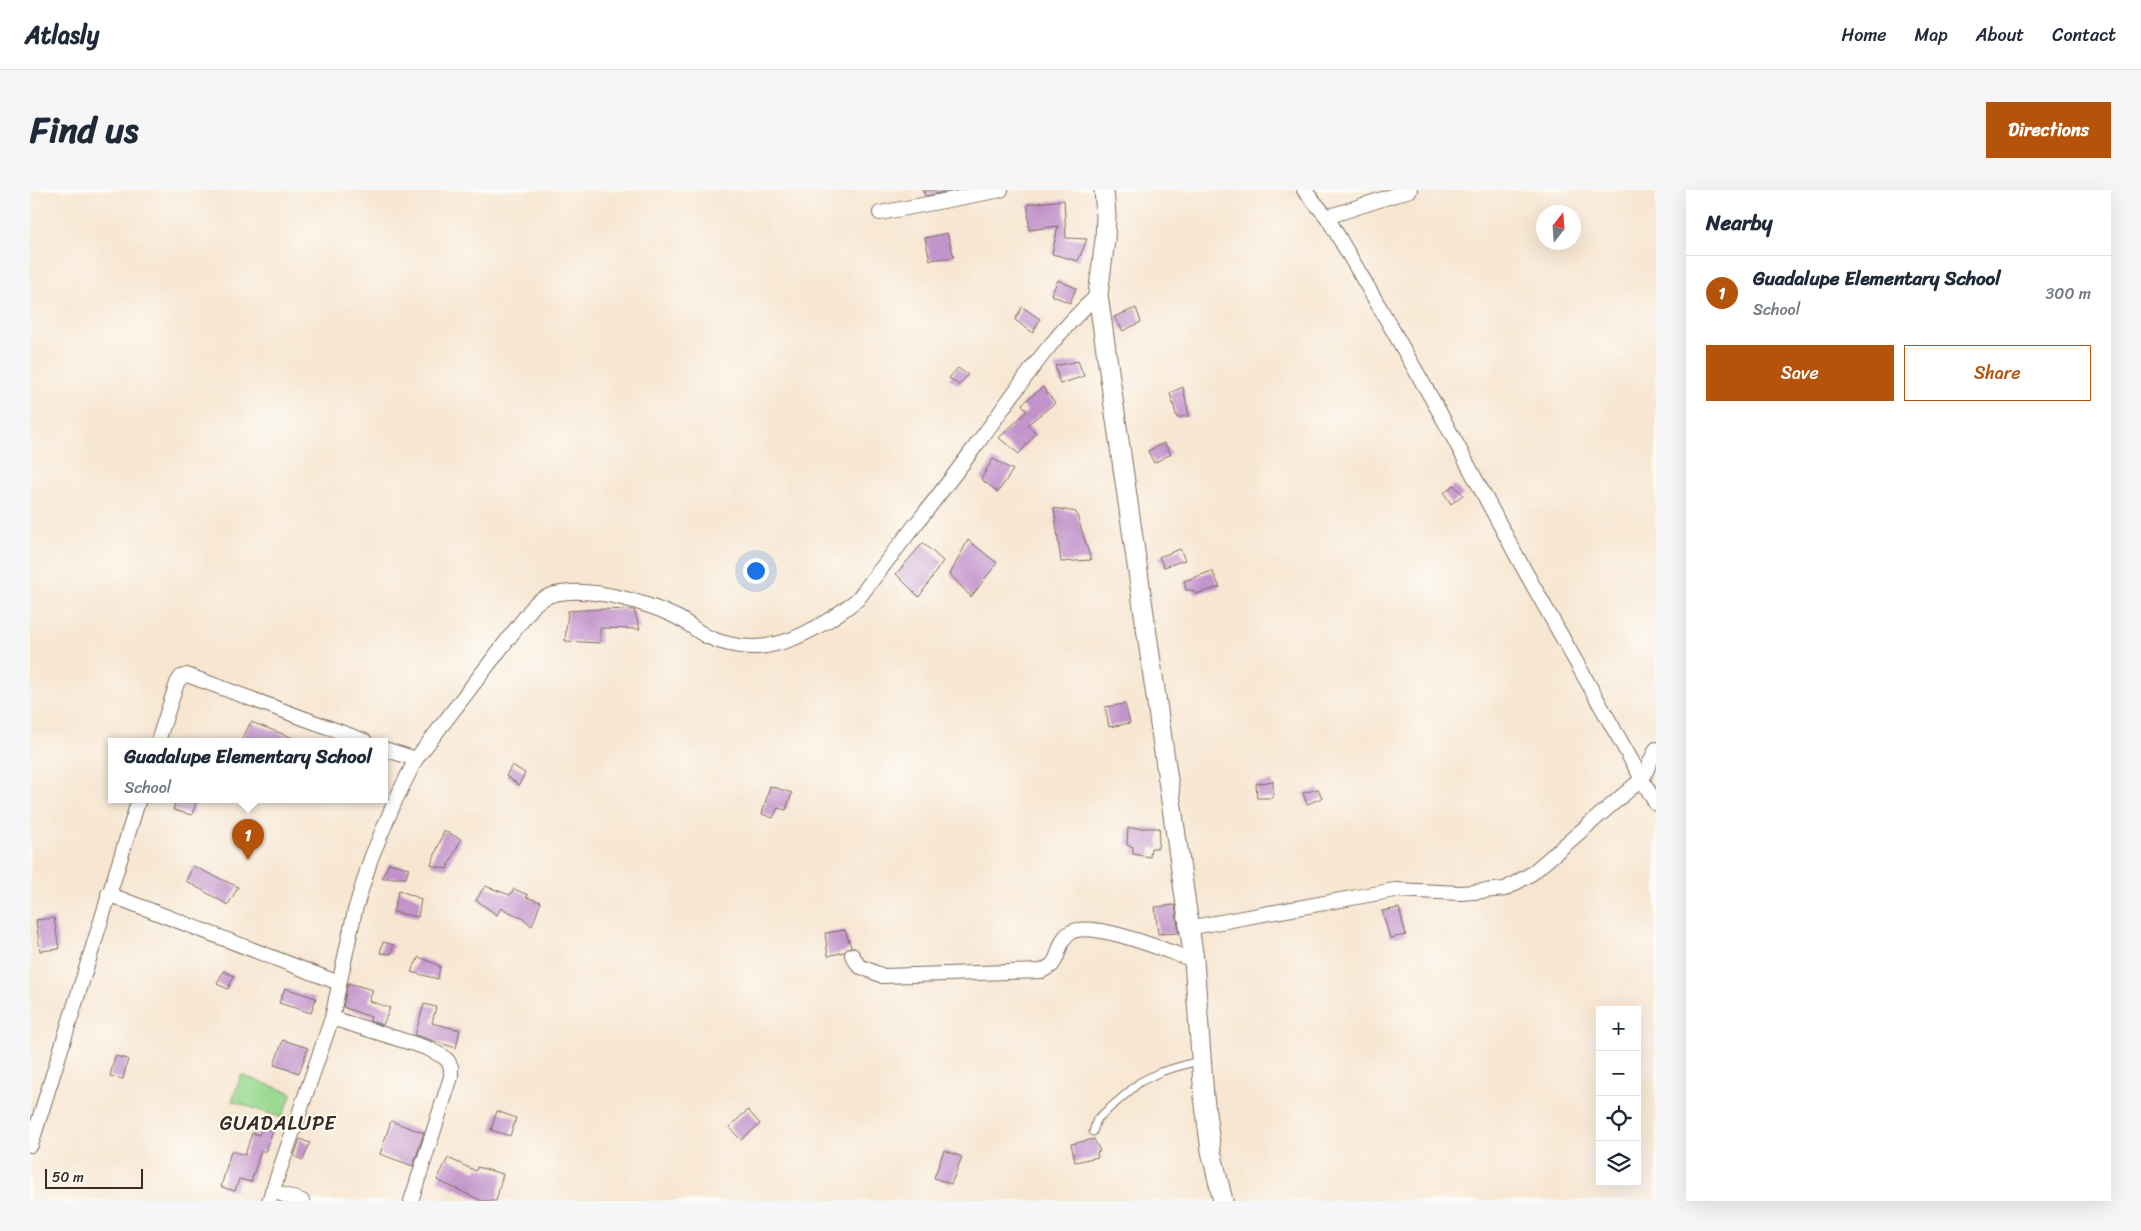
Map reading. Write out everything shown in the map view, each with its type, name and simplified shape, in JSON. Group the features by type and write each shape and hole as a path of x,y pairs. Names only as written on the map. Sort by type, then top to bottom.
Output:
{"street":[{"path":"880,213 1001,190"},
{"path":"1104,190 1105,240 1098,295 1194,960 1211,1151 1223,1201"},
{"path":"1304,190 1327,217 1440,413 1521,564 1644,778 1656,804"},
{"path":"1327,217 1410,190"},
{"path":"302,1201 271,1196 332,1018 355,910 371,858 395,801 416,758 520,620 540,599 551,595 574,592 603,594 623,598 678,618 708,637 738,646 778,645 822,624 842,612 858,599 1075,315 1098,295"},
{"path":"159,738 177,683 182,677 187,675 357,738"},
{"path":"388,749 416,758"},
{"path":"1188,928 1395,890 1460,893 1504,889 1531,874 1644,778 1656,749"},
{"path":"31,1146 138,803"},
{"path":"108,894 339,983"},
{"path":"852,955 859,966 883,976 1042,971 1051,965 1064,938 1070,932 1103,930 1194,960"},
{"path":"332,1018 427,1048 444,1057 451,1067 451,1077 411,1201"}],"lane":[{"path":"1093,1132 1098,1119 1140,1082 1182,1064 1202,1060"}],"green space":[{"path":"241,1075 292,1093 282,1118 232,1101"}],"building":[{"path":"923,190 954,190 925,196"},
{"path":"1064,200 1066,238 1087,239 1078,261 1052,254 1058,226 1029,230 1028,204"},
{"path":"947,233 954,257 930,260 925,238"},
{"path":"1058,280 1076,288 1070,303 1051,295"},
{"path":"1022,307 1040,319 1033,333 1015,320"},
{"path":"1136,308 1141,322 1123,331 1114,317"},
{"path":"1078,361 1084,376 1060,384 1055,366"},
{"path":"958,368 968,375 959,385 949,378"},
{"path":"1043,387 1055,403 1027,425 1036,433 1019,454 999,438 1027,411 1022,404"},
{"path":"1183,387 1189,416 1177,418 1170,393"},
{"path":"1164,443 1171,454 1154,463 1148,451"},
{"path":"993,459 1013,470 998,492 981,479"},
{"path":"1454,485 1463,495 1451,504 1444,493"},
{"path":"1054,508 1076,512 1091,560 1061,562"},
{"path":"968,540 997,563 971,597 950,574"},
{"path":"923,543 943,561 919,597 896,574"},
{"path":"1180,549 1185,560 1164,567 1159,557"},
{"path":"1212,571 1220,587 1196,594 1193,590 1186,590 1184,581"},
{"path":"600,609 634,610 640,629 600,628 600,643 565,641 568,611"},
{"path":"1125,704 1130,723 1109,727 1105,707"},
{"path":"251,722 294,738 243,738"},
{"path":"512,765 525,773 519,785 506,776"},
{"path":"1273,781 1273,798 1257,798 1256,784"},
{"path":"770,786 792,793 786,810 778,808 773,818 762,814"},
{"path":"1318,789 1322,798 1307,804 1303,793"},
{"path":"175,803 196,803 192,815 173,810"},
{"path":"1128,828 1160,828 1158,848 1151,848 1150,857 1133,854 1133,847 1127,845"},
{"path":"444,831 461,839 447,869 431,865"},
{"path":"389,863 409,868 406,878 382,878"},
{"path":"193,866 238,887 228,905 186,881"},
{"path":"485,886 510,895 514,889 528,895 526,897 541,902 532,926 522,918 501,908 497,915 476,900"},
{"path":"399,890 421,899 418,917 393,912"},
{"path":"1175,905 1179,933 1158,934 1155,907"},
{"path":"1399,908 1406,935 1390,938 1382,911"},
{"path":"54,918 59,949 40,951 36,920"},
{"path":"845,930 851,947 844,952 828,956 825,933"},
{"path":"383,942 394,945 391,954 380,953"},
{"path":"419,957 440,966 438,979 411,972"},
{"path":"223,971 234,976 228,989 217,984"},
{"path":"348,983 373,990 369,1001 390,1008 383,1025 370,1021 371,1017 343,1007"},
{"path":"285,988 316,998 311,1013 279,1003"},
{"path":"424,1004 436,1007 432,1023 460,1030 456,1048 415,1035"},
{"path":"283,1040 308,1048 299,1073 274,1065"},
{"path":"115,1056 128,1059 123,1079 110,1076"},
{"path":"748,1110 760,1124 741,1140 729,1127"},
{"path":"497,1111 516,1118 510,1136 491,1130"},
{"path":"391,1121 424,1133 413,1166 380,1154"},
{"path":"262,1127 273,1130 265,1152 261,1150 251,1182 239,1179 235,1191 221,1187 231,1151 245,1155 252,1133 259,1135"},
{"path":"300,1139 310,1143 303,1160 294,1156"},
{"path":"1094,1139 1100,1151 1097,1152 1098,1157 1075,1162 1071,1144"},
{"path":"944,1150 962,1157 951,1184 934,1178"},
{"path":"448,1158 476,1171 477,1167 503,1174 496,1201 482,1201 437,1180"}],"place":[{"name":"Guadalupe Elementary School","path":"248,860"}],"district":[{"name":"GUADALUPE","path":"278,1123"}]}
